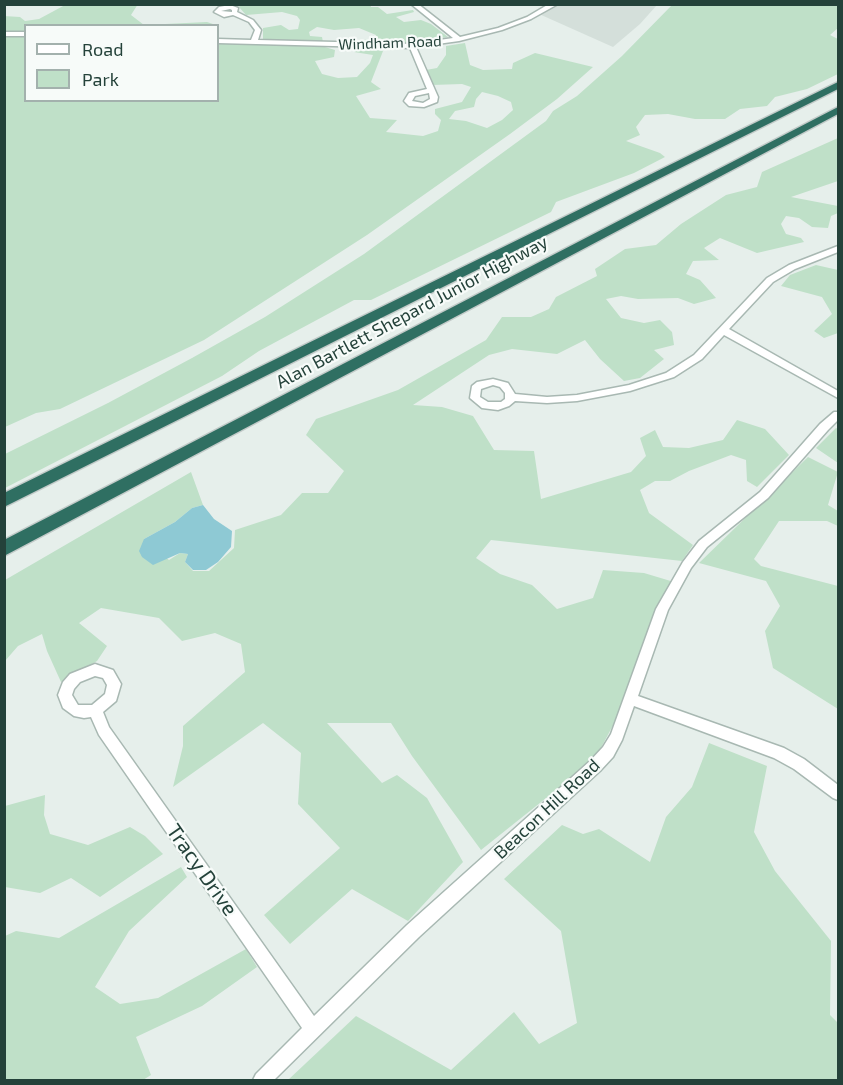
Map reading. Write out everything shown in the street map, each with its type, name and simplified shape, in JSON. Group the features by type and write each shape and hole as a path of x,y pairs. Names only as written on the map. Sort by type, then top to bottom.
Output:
{"highway":[{"name":"Alan Bartlett Shepard Junior Highway","path":"4,501 838,85"},
{"name":"Alan Bartlett Shepard Junior Highway","path":"4,549 838,110"}],"street":[{"path":"414,4 459,39"},
{"name":"Windham Road","path":"219,41 412,46 459,39 515,24 555,4"},
{"path":"234,13 255,25 257,33 254,42"},
{"path":"4,34 24,34"},
{"path":"412,46 431,90"},
{"path":"511,397 577,398 652,382 692,362 770,280 792,267 838,249"},
{"path":"723,330 838,395"},
{"name":"Beacon Hill Road","path":"262,1080 413,931 608,752 631,699 662,609 687,565 703,544 764,495 824,427 838,415"},
{"path":"631,699 778,753 799,764 838,793"},
{"name":"Tracy Drive","path":"95,710 104,731 312,1029"}],"shaded area":[{"path":"557,5 657,5 640,24 613,47 539,14"}],"green space":[{"path":"138,4 131,15 143,24 24,24 24,31 5,31 4,16 20,17 25,21 39,19 65,5 62,5"},
{"path":"241,4 370,4 371,7 378,7 387,14 413,10 414,12 396,17 404,22 421,20 431,24 448,37 406,43 352,45 353,42 375,38 376,35 359,28 334,30 317,27 309,32 310,36 322,37 323,42 342,42 340,45 263,40 263,28 281,25 289,30 298,29 300,20 297,16 282,12 246,15 239,7"},
{"path":"672,5 838,5 838,28 830,35 838,39 838,74 807,89 775,97 767,106 740,109 725,119 695,119 668,114 645,115 636,127 640,135 626,141 660,153 665,157 634,173 556,202 551,212 371,300 354,300 259,351 222,376 5,488 5,454 192,358 265,317 364,254 546,121 553,111 577,96 622,56"},
{"path":"207,22 213,24 165,24"},
{"path":"5,35 24,35 24,102 219,102 219,43 325,47 335,50 334,57 315,61 322,74 338,78 357,77 370,63 373,55 354,52 361,48 383,51 371,82 381,89 356,96 370,118 397,120 386,132 423,136 438,131 441,120 435,114 435,109 462,102 471,87 462,84 432,85 426,70 437,68 446,55 446,46 465,43 470,65 483,70 512,69 513,63 535,53 593,67 557,99 510,134 367,235 204,340 60,409 36,413 5,427","holes":["482,92 511,102 513,110 502,120 487,128 466,121 449,119 455,111 474,107 476,99"]},
{"path":"838,138 838,181 791,197 838,206 838,213 831,216 828,228 812,227 799,218 786,216 781,224 786,234 801,238 804,242 757,253 720,238 704,248 719,260 693,261 686,274 700,280 716,298 694,304 678,298 638,299 621,296 606,299 621,318 644,323 660,320 672,332 674,345 654,350 664,359 640,378 624,381 600,359 585,340 557,354 512,349 489,355 413,405 442,407 473,416 494,450 534,451 541,499 631,472 646,456 640,438 655,430 663,447 689,448 723,440 737,420 765,429 789,455 757,487 747,481 746,460 731,455 670,481 655,481 640,490 649,513 693,545 682,561 491,540 476,558 500,574 532,585 557,609 593,598 603,570 644,573 674,582 627,699 595,759 481,850 412,756 391,723 327,723 382,783 397,775 427,798 463,862 408,921 352,889 290,944 264,915 340,848 298,804 301,753 263,723 173,787 183,746 183,726 245,672 241,644 215,633 182,641 159,618 101,608 79,623 107,646 97,661 61,682 42,634 18,646 5,661 5,580 191,472 203,505 192,508 175,522 144,539 169,560 180,553 188,554 185,562 193,571 209,571 234,548 235,530 281,515 302,493 328,493 344,471 306,435 316,419 398,390 486,340 502,317 531,317 549,309 556,297 597,276 595,269 625,249 656,245 681,224 726,195 757,187 762,172"},
{"path":"816,265 838,270 838,333 824,338 814,331 832,314 822,297 781,286 790,275"},
{"path":"836,428 838,429 838,463 816,448"},
{"path":"808,457 838,472 828,505 838,511 838,526 827,521 779,521 754,559 761,566 838,586 838,709 773,668 765,631 780,606 766,581 699,563"},
{"path":"709,743 767,766 754,832 775,871 831,941 830,1015 838,1023 838,1080 288,1080 356,1016 451,1070 514,1012 539,1044 577,1023 561,931 504,879 562,825 583,834 599,829 650,862 666,817 692,787"},
{"path":"45,795 44,815 50,834 88,845 130,827 145,836 163,854 100,897 71,878 40,893 5,887 5,806"},
{"path":"181,867 187,877 129,931 95,987 120,1004 158,998 246,949 257,967 202,1006 136,1037 151,1075 143,1080 5,1080 5,936 16,931 59,938"}],"water":[{"path":"203,505 214,519 232,531 231,547 218,562 206,570 193,570 185,562 188,554 180,553 153,565 142,557 139,551 144,539 175,522 192,508"}]}
